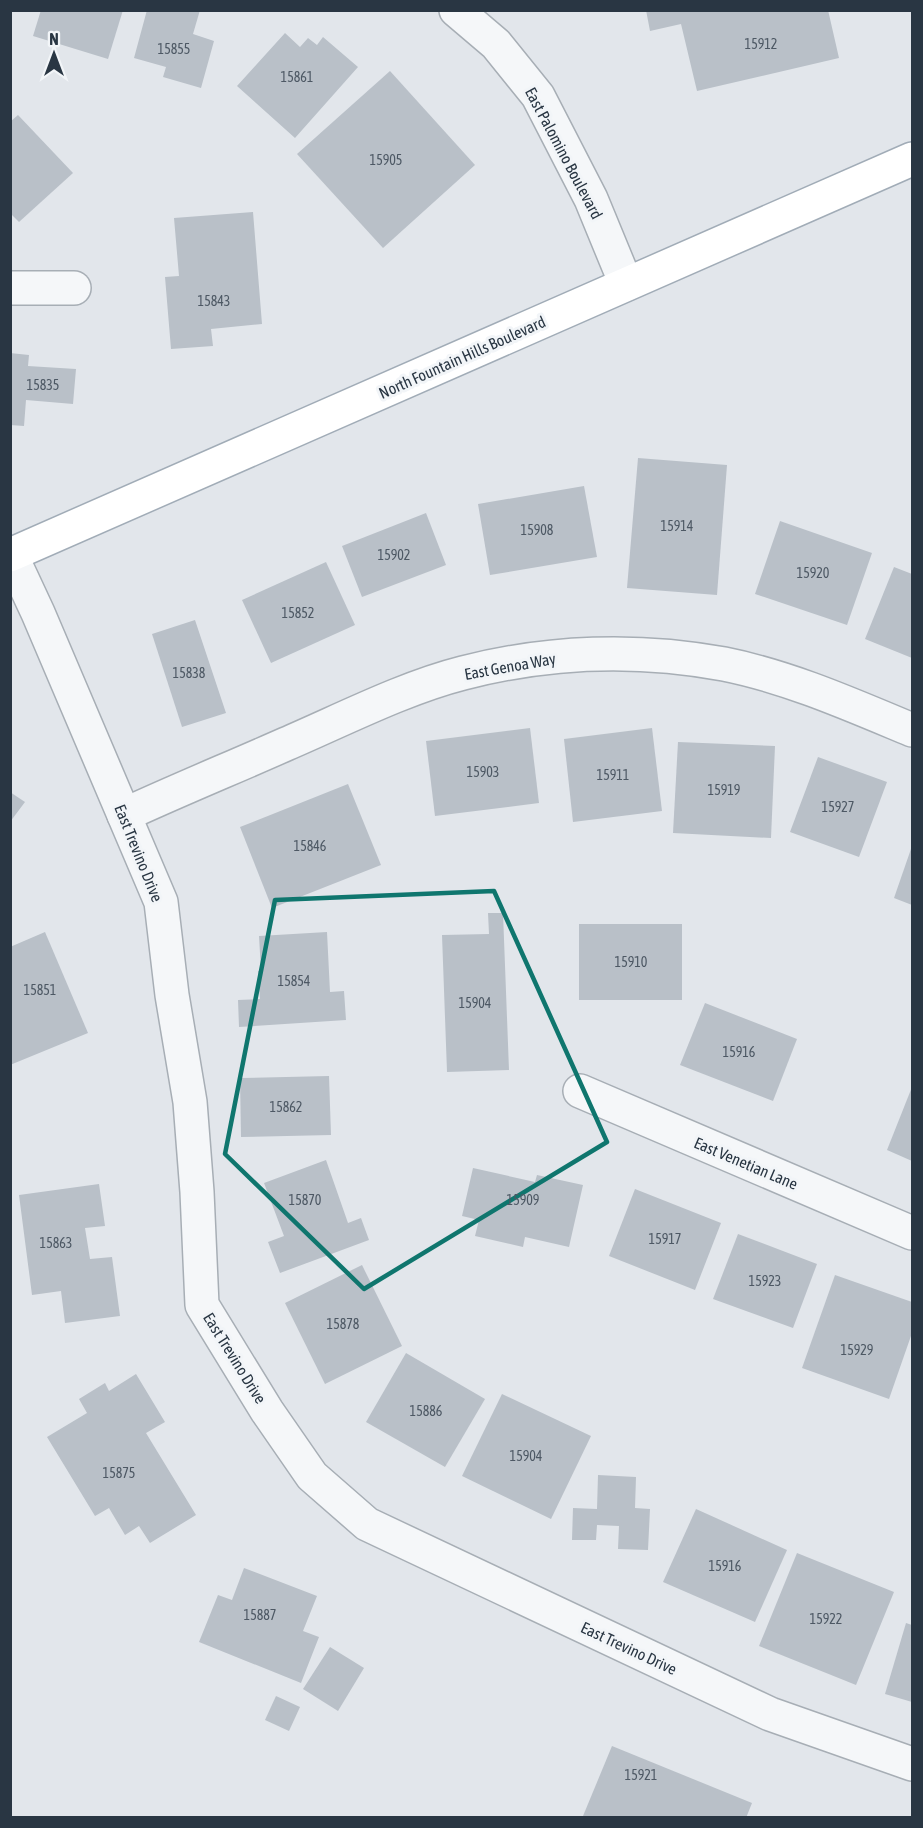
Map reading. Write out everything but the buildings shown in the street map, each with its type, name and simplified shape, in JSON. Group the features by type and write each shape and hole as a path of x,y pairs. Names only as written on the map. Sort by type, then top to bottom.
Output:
{"main road":[{"name":"North Fountain Hills Boulevard","path":"11,555 912,159"}],"street":[{"name":"East Palomino Boulevard","path":"456,10 496,44 538,96 591,199 626,284"},
{"path":"10,288 74,288"},
{"name":"East Trevino Drive","path":"11,555 161,902 172,995 190,1102 202,1305 267,1411 312,1476 367,1524 771,1714 912,1764"},
{"name":"East Genoa Way","path":"124,815 409,692 461,674 552,657 615,653 725,664 792,683 912,730"},
{"name":"East Venetian Lane","path":"580,1091 912,1233"}],"highlighted area":[{"path":"494,891 607,1142 364,1289 225,1154 275,900"}]}
